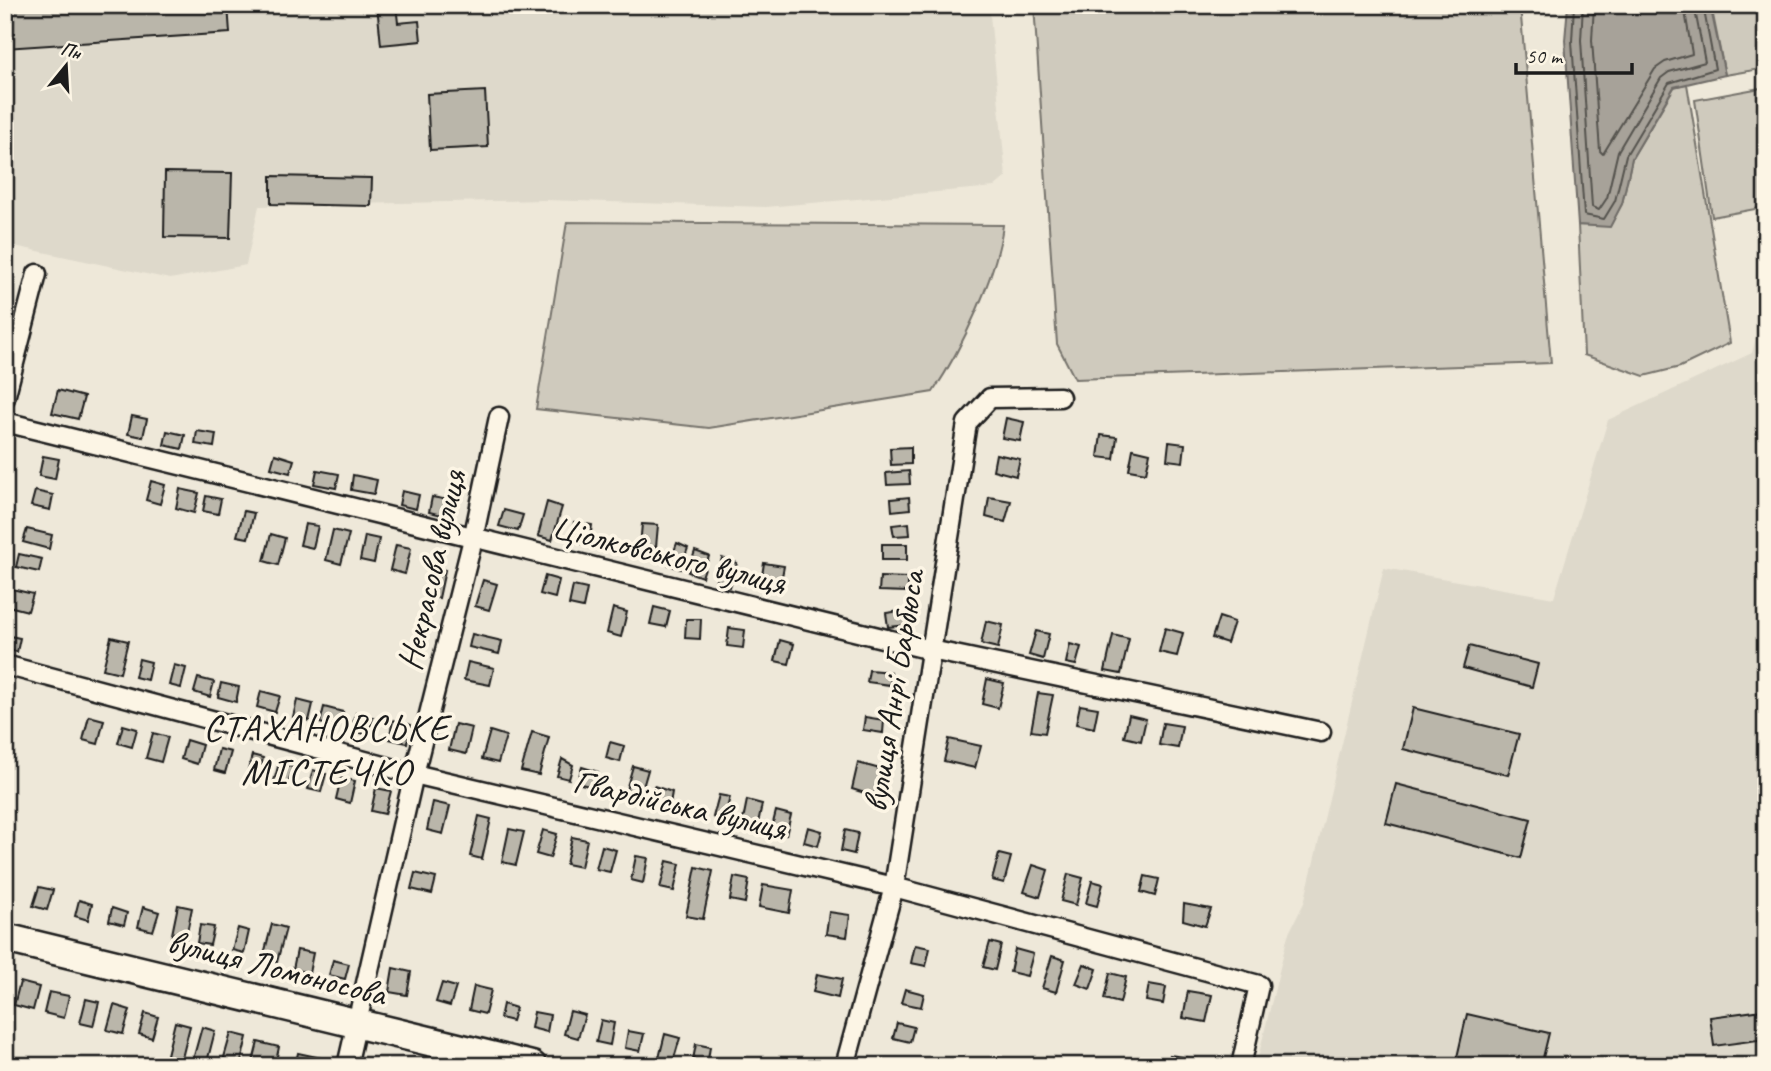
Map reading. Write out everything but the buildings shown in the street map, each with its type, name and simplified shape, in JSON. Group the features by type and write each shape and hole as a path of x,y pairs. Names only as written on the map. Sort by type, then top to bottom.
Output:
{"main road":[{"name":"вулиця Ломоносова","path":"5,938 532,1066"}],"street":[{"path":"5,398 37,274"},
{"name":"вулиця Анрі Барбюса","path":"845,1066 894,887 968,423 990,398 1060,397"},
{"name":"Некрасова вулиця","path":"347,1066 414,774 473,539 499,416"},
{"name":"Ціолковського вулиця","path":"5,422 931,650 1321,732"},
{"name":"Гвардійська вулиця","path":"5,665 414,774 894,887 1259,985 1241,1066"}],"shaded area":[{"path":"5,5 989,5 1006,177 994,187 766,207 545,200 259,206 246,265 170,279 5,244"},
{"path":"1034,5 1520,5 1551,363 1075,379 1057,344"},
{"path":"1711,5 1766,5 1766,68 1725,75"},
{"path":"1687,84 1730,343 1680,367 1644,376 1584,355 1578,225 1610,226 1622,204 1632,158 1675,86"},
{"path":"1766,87 1766,207 1712,217 1695,100"},
{"path":"567,222 1003,225 986,289 955,355 933,392 709,428 536,409"},
{"path":"1766,301 1766,1066 1256,1066 1288,935 1304,903 1384,568 1554,598 1608,420 1752,353"}],"water":[{"path":"1568,5 1710,5 1725,75 1674,87 1632,158 1622,204 1610,227 1578,225 1565,40"}],"district":[{"name":"СТАХАНОВСЬКЕ МІСТЕЧКО","path":"327,749"}]}
